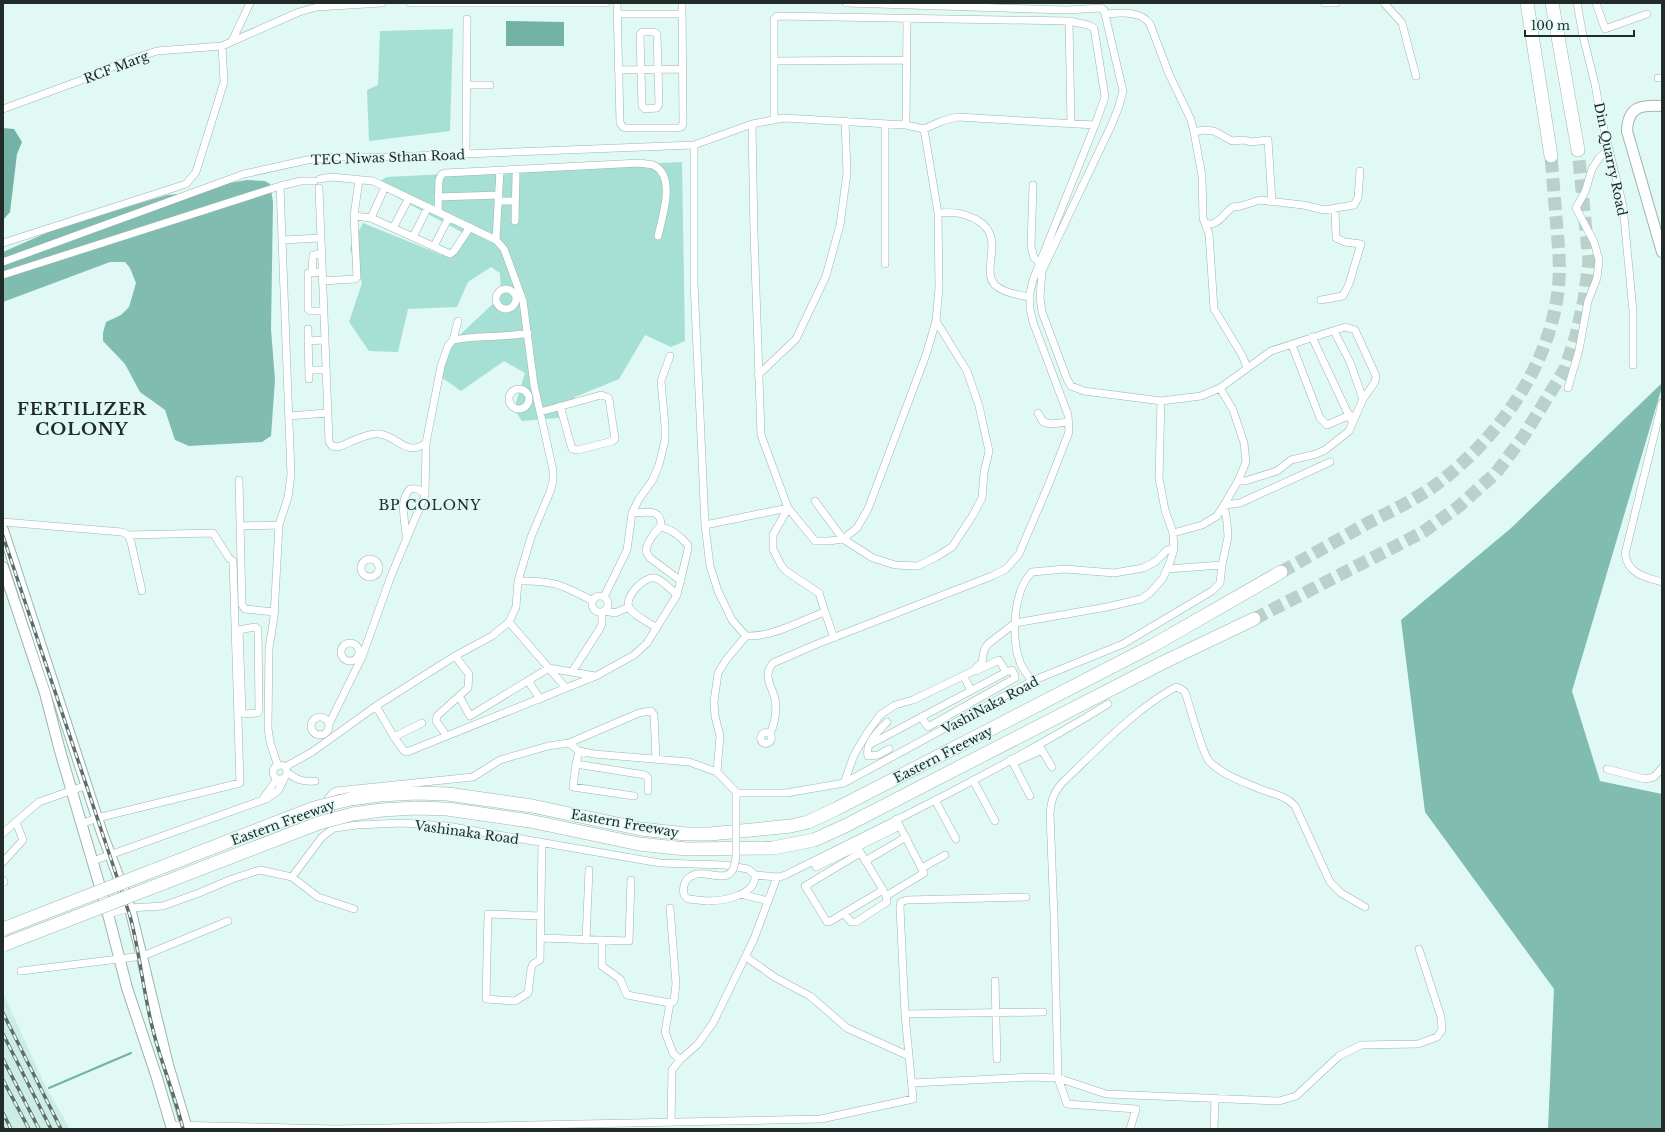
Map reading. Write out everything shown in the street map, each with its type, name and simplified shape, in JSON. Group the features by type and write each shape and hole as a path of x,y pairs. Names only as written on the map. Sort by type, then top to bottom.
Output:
{"highway":[{"path":"1527,3 1551,156"},
{"path":"1552,3 1578,150"},
{"name":"Eastern Freeway","path":"3,929 314,808 380,795 416,793 448,794 532,806 641,829 686,834 718,833 791,826 808,822 1145,650 1281,572"},
{"name":"Eastern Freeway","path":"3,945 319,823 353,814 382,810 416,808 447,809 530,821 639,844 679,848 773,848 796,845 814,840 845,826 1162,662 1254,619"}],"main road":[{"path":"1662,106 1640,106 1632,112 1628,122 1627,131 1662,252"},
{"path":"3,530 102,833 130,908 143,956 168,1065 186,1127"},
{"path":"3,567 45,693 60,751 73,790 81,824 121,959 127,988 172,1127"},
{"path":"20,618 31,614"},
{"path":"34,659 45,655"},
{"path":"45,693 56,690"},
{"path":"60,751 74,744"},
{"path":"86,839 102,833"}],"street":[{"path":"232,41 250,3"},
{"name":"RCF Marg","path":"3,109 87,78 126,61 157,51 222,46 305,10 317,7 382,3"},
{"path":"410,3 606,3"},
{"path":"617,3 620,123 623,127 678,128 683,124 682,3"},
{"path":"846,3 1067,10 1101,8 1104,10 1122,91 1122,97 1112,124 1042,271 1040,297 1042,312 1071,386 1084,391 1161,401 1201,396 1220,388 1271,350 1292,345 1334,330 1345,328 1352,328 1355,330 1376,376 1375,382 1364,399 1349,431 1321,452 1291,460 1277,471 1245,481 1238,481"},
{"path":"1325,3 1336,3"},
{"path":"1384,3 1402,23 1416,76"},
{"name":"Din Quarry Road","path":"1577,3 1583,36 1624,206 1633,311 1633,365"},
{"path":"1596,3 1605,29 1647,14"},
{"path":"1106,14 1121,12 1136,14 1146,18 1150,24 1169,74 1191,120 1202,176 1203,218 1209,234 1214,309 1242,355 1247,367"},
{"path":"617,14 682,14"},
{"path":"770,734 773,726 775,706 768,680 769,668 773,663 992,576 1006,569 1019,554 1069,432 1068,415 1033,322 1030,309 1030,297 1033,280 1039,262 1105,97 1094,28 1088,25 1069,21 777,16 774,19 774,120"},
{"path":"466,154 467,19"},
{"path":"906,125 907,19"},
{"path":"1069,21 1071,124"},
{"path":"642,32 654,32 657,34 659,106 657,108 645,108 642,106 642,70 640,35 642,32"},
{"path":"3,243 186,184 196,172 224,82 222,46"},
{"path":"774,61 906,60"},
{"path":"618,70 683,69"},
{"path":"467,86 490,86"},
{"path":"752,124 758,376 761,435 788,508 815,541 829,542 843,539 857,528 868,509 926,355 936,321 939,263 938,213 924,129 942,121 957,117 1071,124 1095,124"},
{"name":"TEC Niwas Sthan Road","path":"3,262 244,174 307,160 694,144 752,124 784,118 906,125 924,129"},
{"path":"758,376 796,339 826,276 840,225 847,172 845,122"},
{"path":"885,124 885,264"},
{"path":"1194,132 1203,130 1214,131 1232,141 1244,140 1251,142 1268,140 1267,150 1272,202"},
{"path":"694,144 694,283 705,524 710,566 718,591 732,620 746,636 760,636 775,632 825,612"},
{"path":"1568,388 1579,350 1588,301 1597,278 1599,265 1597,250 1576,208 1585,192 1592,169 1599,158 1609,148"},
{"path":"438,212 439,180 442,174 640,163 653,165 665,179 666,196 658,236"},
{"path":"496,240 500,170"},
{"path":"1205,223 1214,223 1222,218 1233,207 1256,201 1324,210 1354,205 1356,203 1360,171"},
{"path":"515,221 516,175"},
{"path":"3,275 280,186 332,178 373,181 496,240 504,249 528,333 534,385 553,470 553,481 550,492 531,537 518,581 516,607 509,622 492,636 456,656 376,706 282,772 262,800 93,861"},
{"path":"317,180 322,183 319,188 320,238 328,438 332,446 338,447 374,434 386,436 409,449 416,449 426,444"},
{"path":"322,281 355,279 357,277 354,216 359,180"},
{"path":"1033,185 1032,253 1034,258 1039,262"},
{"path":"280,186 291,475 288,497 279,524 275,612 269,648 268,728 270,742 282,772 303,782 315,781"},
{"path":"371,218 385,187"},
{"path":"438,197 499,198 515,201"},
{"path":"393,228 409,198"},
{"path":"413,237 428,207"},
{"path":"1321,300 1343,296 1349,284 1361,244 1345,242 1336,238 1335,209"},
{"path":"938,213 964,213 990,231 992,243 992,279 995,284 1015,294 1030,297"},
{"path":"354,216 371,218 452,253 470,227"},
{"path":"434,246 449,217"},
{"path":"282,240 320,238"},
{"path":"312,272 313,254 321,254"},
{"path":"322,272 310,272 308,275 308,309 311,311 323,311"},
{"path":"312,752 328,730 329,724 360,656 406,537 425,495 426,444 440,366 448,346 453,340 458,321"},
{"path":"815,501 843,539 873,558 895,565 918,566 952,547 973,515 982,498 984,473 989,452 979,406 967,371 936,321"},
{"path":"308,329 309,379"},
{"path":"1334,330 1350,362 1364,399"},
{"path":"453,340 468,337 515,336 528,333"},
{"path":"1312,337 1353,423"},
{"path":"308,341 324,340"},
{"path":"1292,345 1320,418 1324,423 1327,425 1332,424 1350,415"},
{"path":"604,598 626,550 632,514 639,499 656,473 665,440 666,426 661,381 670,356"},
{"path":"309,370 325,370"},
{"path":"524,391 534,385"},
{"path":"1173,533 1202,524 1217,516 1238,481 1246,462 1244,443 1233,410 1220,388"},
{"path":"526,407 529,398 524,391 518,389 513,392 509,397 509,401 510,404 516,409 523,409 526,407 539,408 560,406 601,396 607,397 609,399 615,440 578,450 572,449 560,406"},
{"path":"844,783 854,756 867,733 880,716 896,705 913,700 973,671 982,662 984,650 988,644 1015,623 1107,607 1141,599 1154,588 1167,570 1174,549 1173,533 1165,510 1159,478 1161,401"},
{"path":"1662,403 1625,554 1627,562 1633,571 1640,576 1662,582"},
{"path":"289,416 327,413"},
{"path":"1038,413 1044,422 1047,423 1069,422"},
{"path":"1224,505 1240,503 1330,462"},
{"path":"239,480 243,607 245,609 275,612"},
{"path":"406,537 404,498 406,492 415,488 421,490 425,495"},
{"name":"VashiNaka Road","path":"737,796 786,793 844,783 1032,681 1123,644 1212,591 1220,583 1228,530 1224,505"},
{"path":"705,524 788,508"},
{"path":"788,508 773,535 773,549 781,565 786,571 819,593 834,638"},
{"path":"632,514 651,512 656,513 662,521 661,527"},
{"path":"3,522 122,532 128,535 213,533 229,558 233,561 240,783 97,818 81,824"},
{"path":"240,526 279,524"},
{"path":"376,706 394,737 404,751 407,752 475,726 596,676 634,655 647,643 657,628 677,595 681,581 688,545 667,528 661,527 657,529 646,548 647,553 650,558 681,581"},
{"path":"128,535 131,542 142,591"},
{"path":"1032,681 1022,667 1014,641 1015,616 1021,592 1029,576 1035,571 1065,569 1114,573 1143,568 1155,562 1167,550 1174,549"},
{"path":"1167,570 1222,565"},
{"path":"378,572 391,576"},
{"path":"657,628 634,613 629,607 628,601 635,589 647,578 656,578 677,595"},
{"path":"518,581 542,580 558,583 593,600"},
{"path":"572,672 599,630 602,624 604,611 608,604 604,598 599,596 593,600 592,606 595,610 604,611 616,613 629,607"},
{"path":"509,622 566,688"},
{"path":"240,628 257,628 258,649 259,711 257,713 245,714 242,712 240,628"},
{"path":"717,772 720,736 715,716 714,702 718,673 726,660 746,636"},
{"path":"258,649 269,648"},
{"path":"444,732 436,721 437,716 468,688 469,674 456,656"},
{"path":"921,717 926,726 930,725 1016,676 999,660 955,682"},
{"path":"869,745 971,690 1009,671 1022,667"},
{"path":"470,716 549,668 596,676"},
{"path":"258,672 269,671"},
{"path":"964,677 971,690"},
{"path":"528,681 540,699"},
{"path":"1130,1129 1136,1109 1067,1104 1058,1078 1051,800 1055,791 1063,782 1137,714 1162,694 1176,687 1181,689 1185,692 1208,760 1218,769 1261,790 1282,796 1295,806 1330,882 1340,893 1365,907"},
{"path":"987,693 992,702"},
{"path":"459,696 475,726"},
{"path":"898,822 924,873 829,922 826,921 805,886 898,822 973,780 1041,747 1108,704"},
{"path":"292,877 322,837 334,828 328,800 336,792 473,777 500,760 548,746 569,743 639,713 651,711 654,715 656,759"},
{"path":"324,734 318,734 313,731 312,723 315,718 321,717 326,719 329,724"},
{"path":"887,722 872,739 869,745 868,756 871,757 886,750 887,760"},
{"path":"394,737 422,723"},
{"path":"930,725 934,734"},
{"path":"569,743 580,751 610,756 689,762 717,772 737,796 735,865 730,874 720,877 697,874 686,879 683,884 684,895 688,899 707,901 731,899 748,890 754,881 755,875"},
{"path":"1041,747 1052,768"},
{"path":"580,751 572,785 574,787 634,796"},
{"path":"1012,761 1030,796"},
{"path":"576,764 645,775 648,778 648,790"},
{"path":"1607,769 1645,779 1654,777 1662,768"},
{"path":"973,780 995,821"},
{"path":"3,833 39,802 87,785"},
{"path":"935,800 956,839"},
{"path":"3,862 23,840 16,822"},
{"path":"671,1122 672,1070 680,1060 698,1044 713,1023 754,939 777,877 784,876 898,822"},
{"name":"Vashinaka Road","path":"334,828 357,825 410,823 447,826 660,863 724,865 748,869 755,875 777,877"},
{"path":"865,861 906,837"},
{"path":"541,916 488,914 486,999 515,1001 528,993 531,969 533,964 540,960 540,938 541,916 542,843"},
{"path":"844,913 851,922 856,922 887,902 885,893 858,850"},
{"path":"816,867 858,850"},
{"path":"922,868 945,855"},
{"path":"108,914 130,908 163,906 232,879 260,870 292,877 318,897 354,908"},
{"path":"586,940 589,870"},
{"path":"540,938 629,941 631,880"},
{"path":"741,894 768,900"},
{"path":"172,1127 335,1129 821,1118 913,1099 905,1014 900,907 902,902 907,900 1026,897"},
{"path":"670,908 676,984 674,1001 670,1003 665,1032 673,1053 680,1060"},
{"path":"21,971 143,956 228,921"},
{"path":"602,940 602,966 620,979 627,995 670,1003"},
{"path":"912,1083 1031,1077 1058,1078 1106,1094 1279,1101 1296,1096 1339,1056 1361,1045 1418,1044 1437,1037 1442,1030 1441,1018 1419,949"},
{"path":"746,957 776,978 810,996 847,1028 909,1056"},
{"path":"995,982 998,1059"},
{"path":"905,1014 1043,1012"},
{"path":"1214,1129 1215,1098"}],"shaded area":[{"path":"506,21 564,22 564,46 506,46"},
{"path":"453,29 450,131 369,141 367,90 378,85 380,31"},
{"path":"3,128 14,129 22,142 17,154 10,212 3,220"},
{"path":"682,162 685,341 671,347 645,335 619,379 575,397 558,418 522,421 514,409 525,373 504,361 461,391 441,377 445,349 501,296 500,273 491,267 468,282 457,307 408,309 398,352 369,351 349,322 362,283 350,249 363,223 442,255 467,235 385,191 378,182 387,177"},
{"path":"247,180 265,181 270,184 273,202 271,329 275,380 271,436 262,442 189,446 175,440 165,410 140,392 125,364 103,341 103,333 106,322 121,315 129,307 136,283 130,268 125,262 110,262 3,302 3,252 60,227 167,195 190,193 212,186"},
{"path":"1662,383 1572,691 1600,781 1662,794 1662,1129 1548,1129 1554,989 1425,812 1401,620 1510,529"},
{"path":"3,993 45,1085 70,1129 3,1129"}],"waterway":[{"path":"49,1088 131,1053"}],"tunnel":[{"path":"1254,619 1423,532 1458,507 1496,473 1523,437 1565,369 1576,335 1584,300 1589,261 1578,150"},
{"path":"1281,572 1433,487 1482,444 1500,423 1516,400 1542,351 1551,325 1557,298 1559,255 1551,156"}],"railway":[{"path":"3,536 130,916 153,1030 183,1129"},
{"path":"3,1013 61,1129"},
{"path":"3,1034 51,1129"},
{"path":"3,1059 39,1129"},
{"path":"3,1080 29,1129"},
{"path":"3,1113 11,1129"}],"district":[{"name":"FERTILIZER COLONY","path":"82,419"},
{"name":"BP COLONY","path":"430,505"}]}
